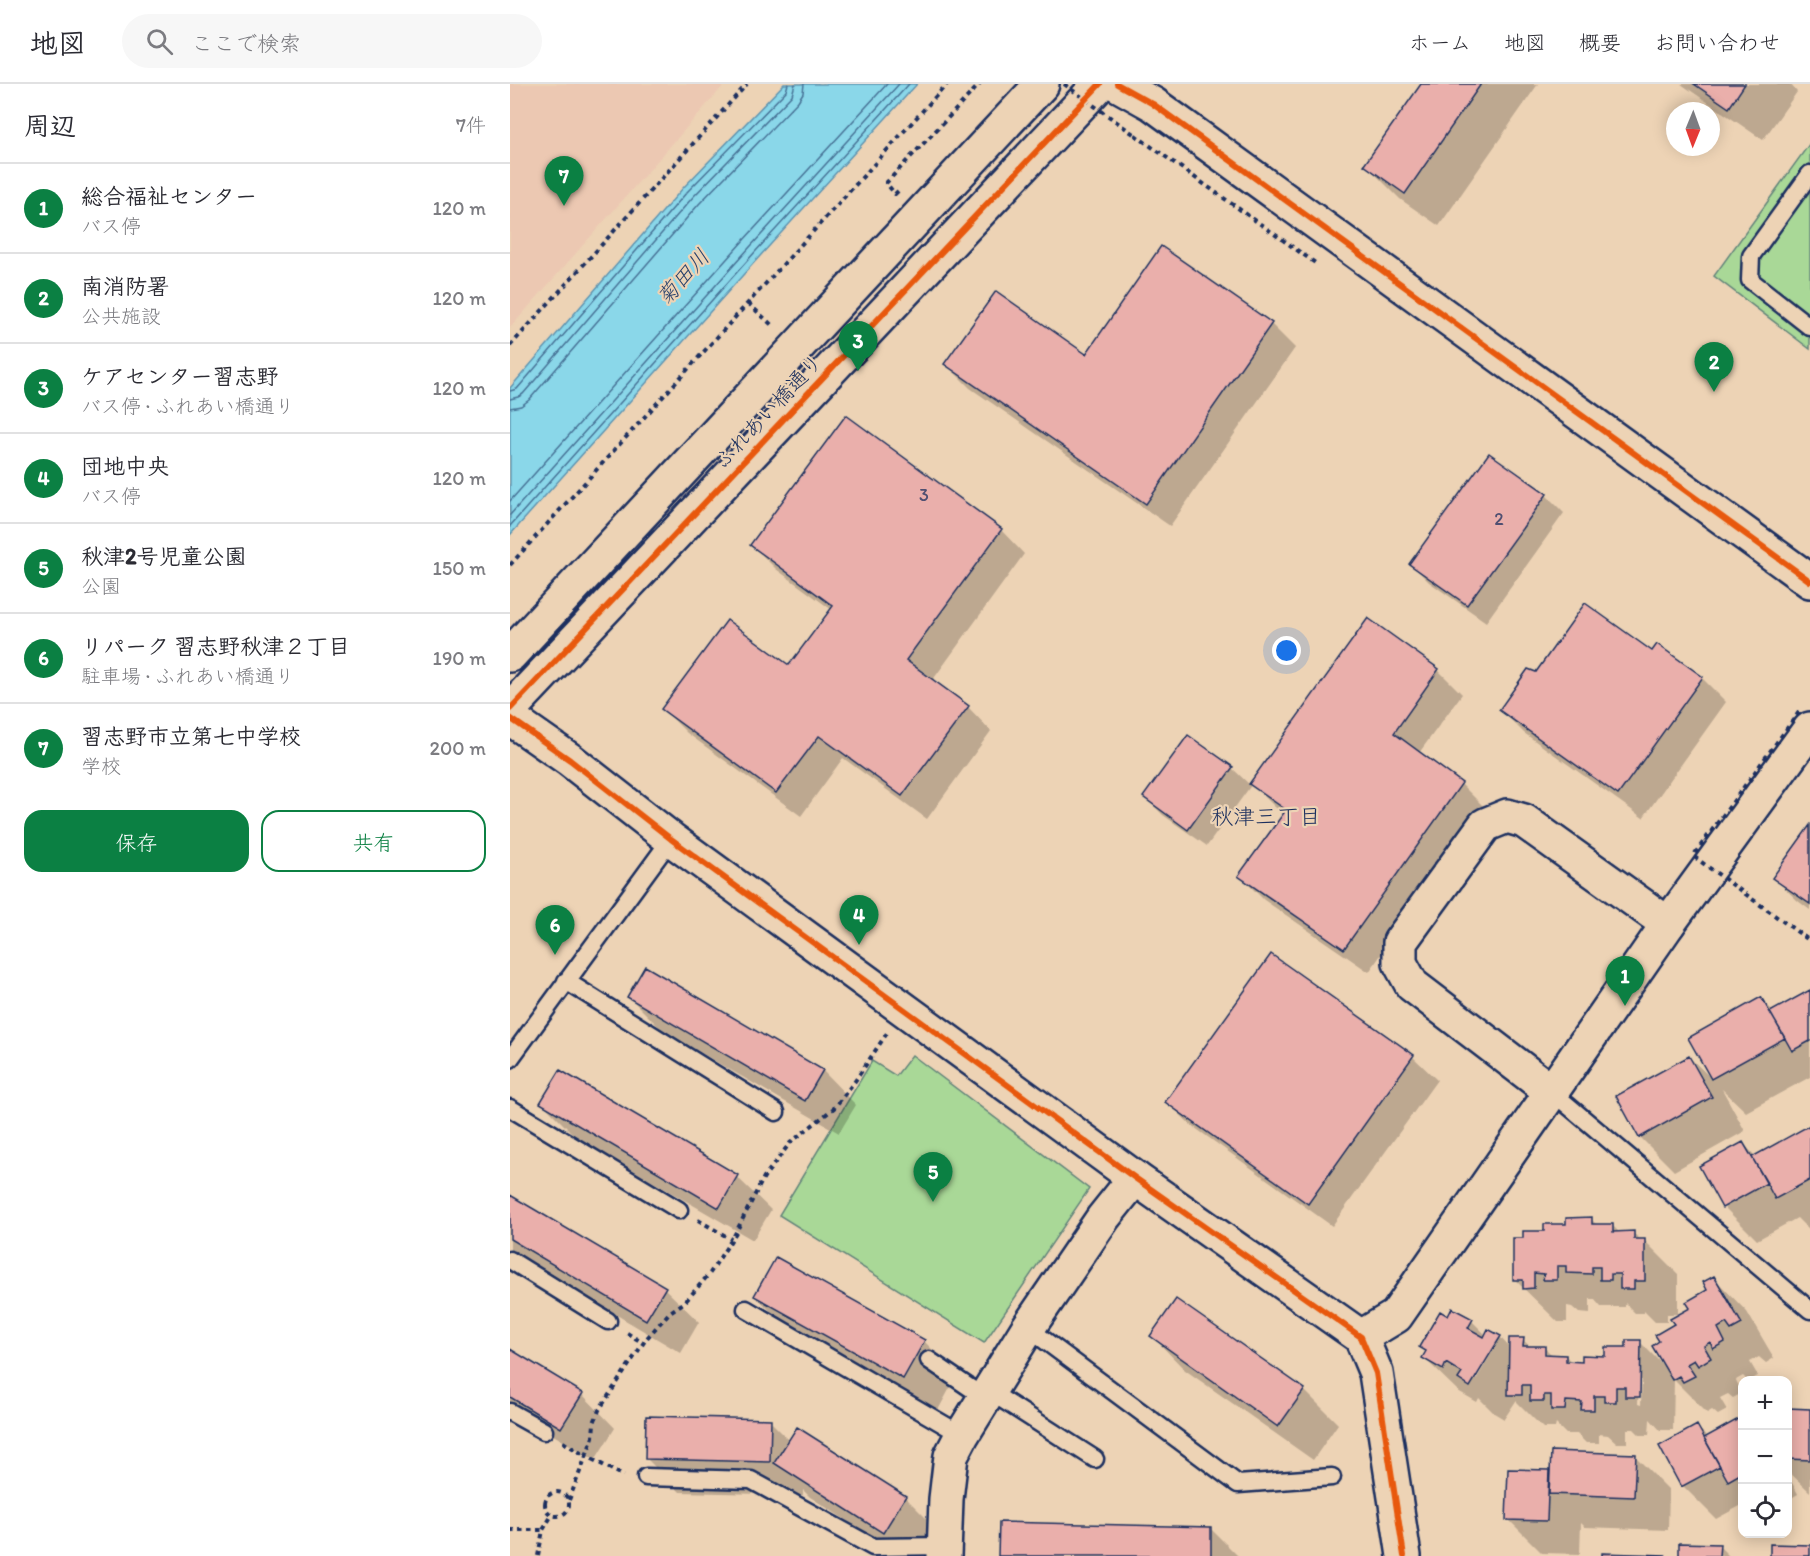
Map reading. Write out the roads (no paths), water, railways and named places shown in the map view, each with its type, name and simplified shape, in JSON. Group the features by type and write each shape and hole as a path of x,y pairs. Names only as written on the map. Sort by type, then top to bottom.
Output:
{"street":[{"name":"ふれあい橋通り","path":"510,655 1042,84"},
{"name":"ふれあい橋通り","path":"510,709 1100,84"},
{"path":"1116,84 1153,104 1810,581"},
{"path":"510,718 570,760 671,839 1135,1178 1361,1337 1376,1373 1404,1556"},
{"path":"1361,1337 1396,1316 1668,924 1804,721"},
{"path":"1552,1092 1412,985 1400,963 1400,942 1485,825 1507,816 1524,821 1668,924"},
{"path":"944,1551 946,1499 951,1456 1028,1329 1103,1218 1135,1178"}],"lane":[{"path":"1810,174 1751,256 1750,280 1810,327"},
{"path":"510,1059 671,839"},
{"path":"566,981 776,1112"},
{"path":"1552,1092 1810,1310"},
{"path":"510,1108 679,1210"},
{"path":"510,1260 608,1321"},
{"path":"746,1310 962,1436"},
{"path":"1028,1329 1238,1484 1332,1477"},
{"path":"928,1360 1095,1460"},
{"path":"510,1412 544,1431"},
{"path":"646,1477 751,1480 873,1547 944,1551"}],"water":[{"name":"菊田川","path":"784,84 917,84 510,535 510,388 683,188"}],"place":[{"name":"習志野市立第七中学校","path":"564,206"},
{"name":"ケアセンター習志野","path":"858,371"},
{"name":"南消防署","path":"1714,392"},
{"name":"団地中央","path":"859,945"},
{"name":"リパーク 習志野秋津２丁目","path":"555,955"},
{"name":"総合福祉センター","path":"1625,1006"},
{"name":"秋津2号児童公園","path":"933,1202"}],"district":[{"name":"秋津三丁目","path":"1266,816"}]}
